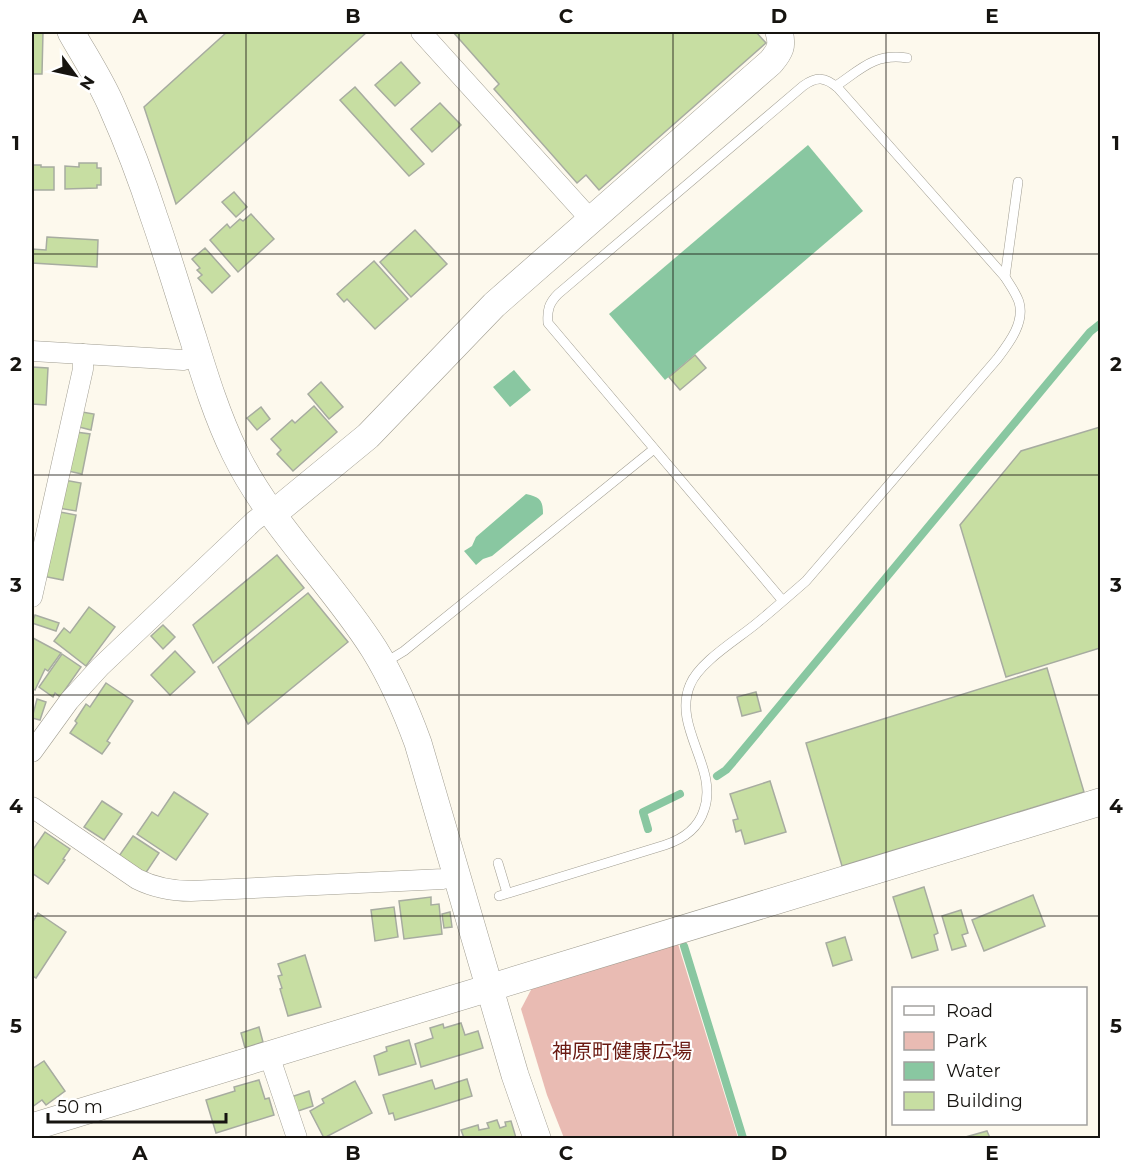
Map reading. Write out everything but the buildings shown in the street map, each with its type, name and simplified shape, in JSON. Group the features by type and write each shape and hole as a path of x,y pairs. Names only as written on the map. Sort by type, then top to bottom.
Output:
{"street":[{"path":"71,32 112,105 134,160 224,429 250,482 353,619 373,648 401,699 418,743 517,1084 537,1138"},
{"path":"421,32 591,220"},
{"path":"32,752 69,701 100,667 254,521 272,511 368,436 494,305 771,62 781,46 779,32"},
{"path":"32,351 183,360 198,356"},
{"path":"32,597 83,369 83,354"},
{"path":"32,1127 1101,802"},
{"path":"32,807 136,879 149,886 163,889 191,891 431,880 457,875"},
{"path":"270,1055 297,1138"}],"lane":[{"path":"836,86 881,58 894,56 907,58"},
{"path":"498,863 503,895 680,840 693,830 702,817 707,802 707,786 686,712 686,698 690,684 708,662 783,602 806,581 997,359 1015,332 1020,303 1005,277 836,86 821,79 803,86 550,302 547,312 549,323 783,602"},
{"path":"1005,277 1018,182"},
{"path":"382,664 404,651 654,449"}],"green space":[{"name":"神原町健康広場","path":"678,944 738,1138 564,1138 547,1095 521,1009 532,988"}],"water":[{"path":"808,145 863,211 665,380 609,314"},
{"path":"514,370 531,390 510,407 493,387"},
{"path":"526,494 540,500 543,514 492,556 476,565 464,551 472,546 476,537"}],"waterway":[{"path":"717,776 733,762 1090,332 1100,324"},
{"path":"648,829 643,812 680,794"},
{"path":"684,946 743,1138"}]}
